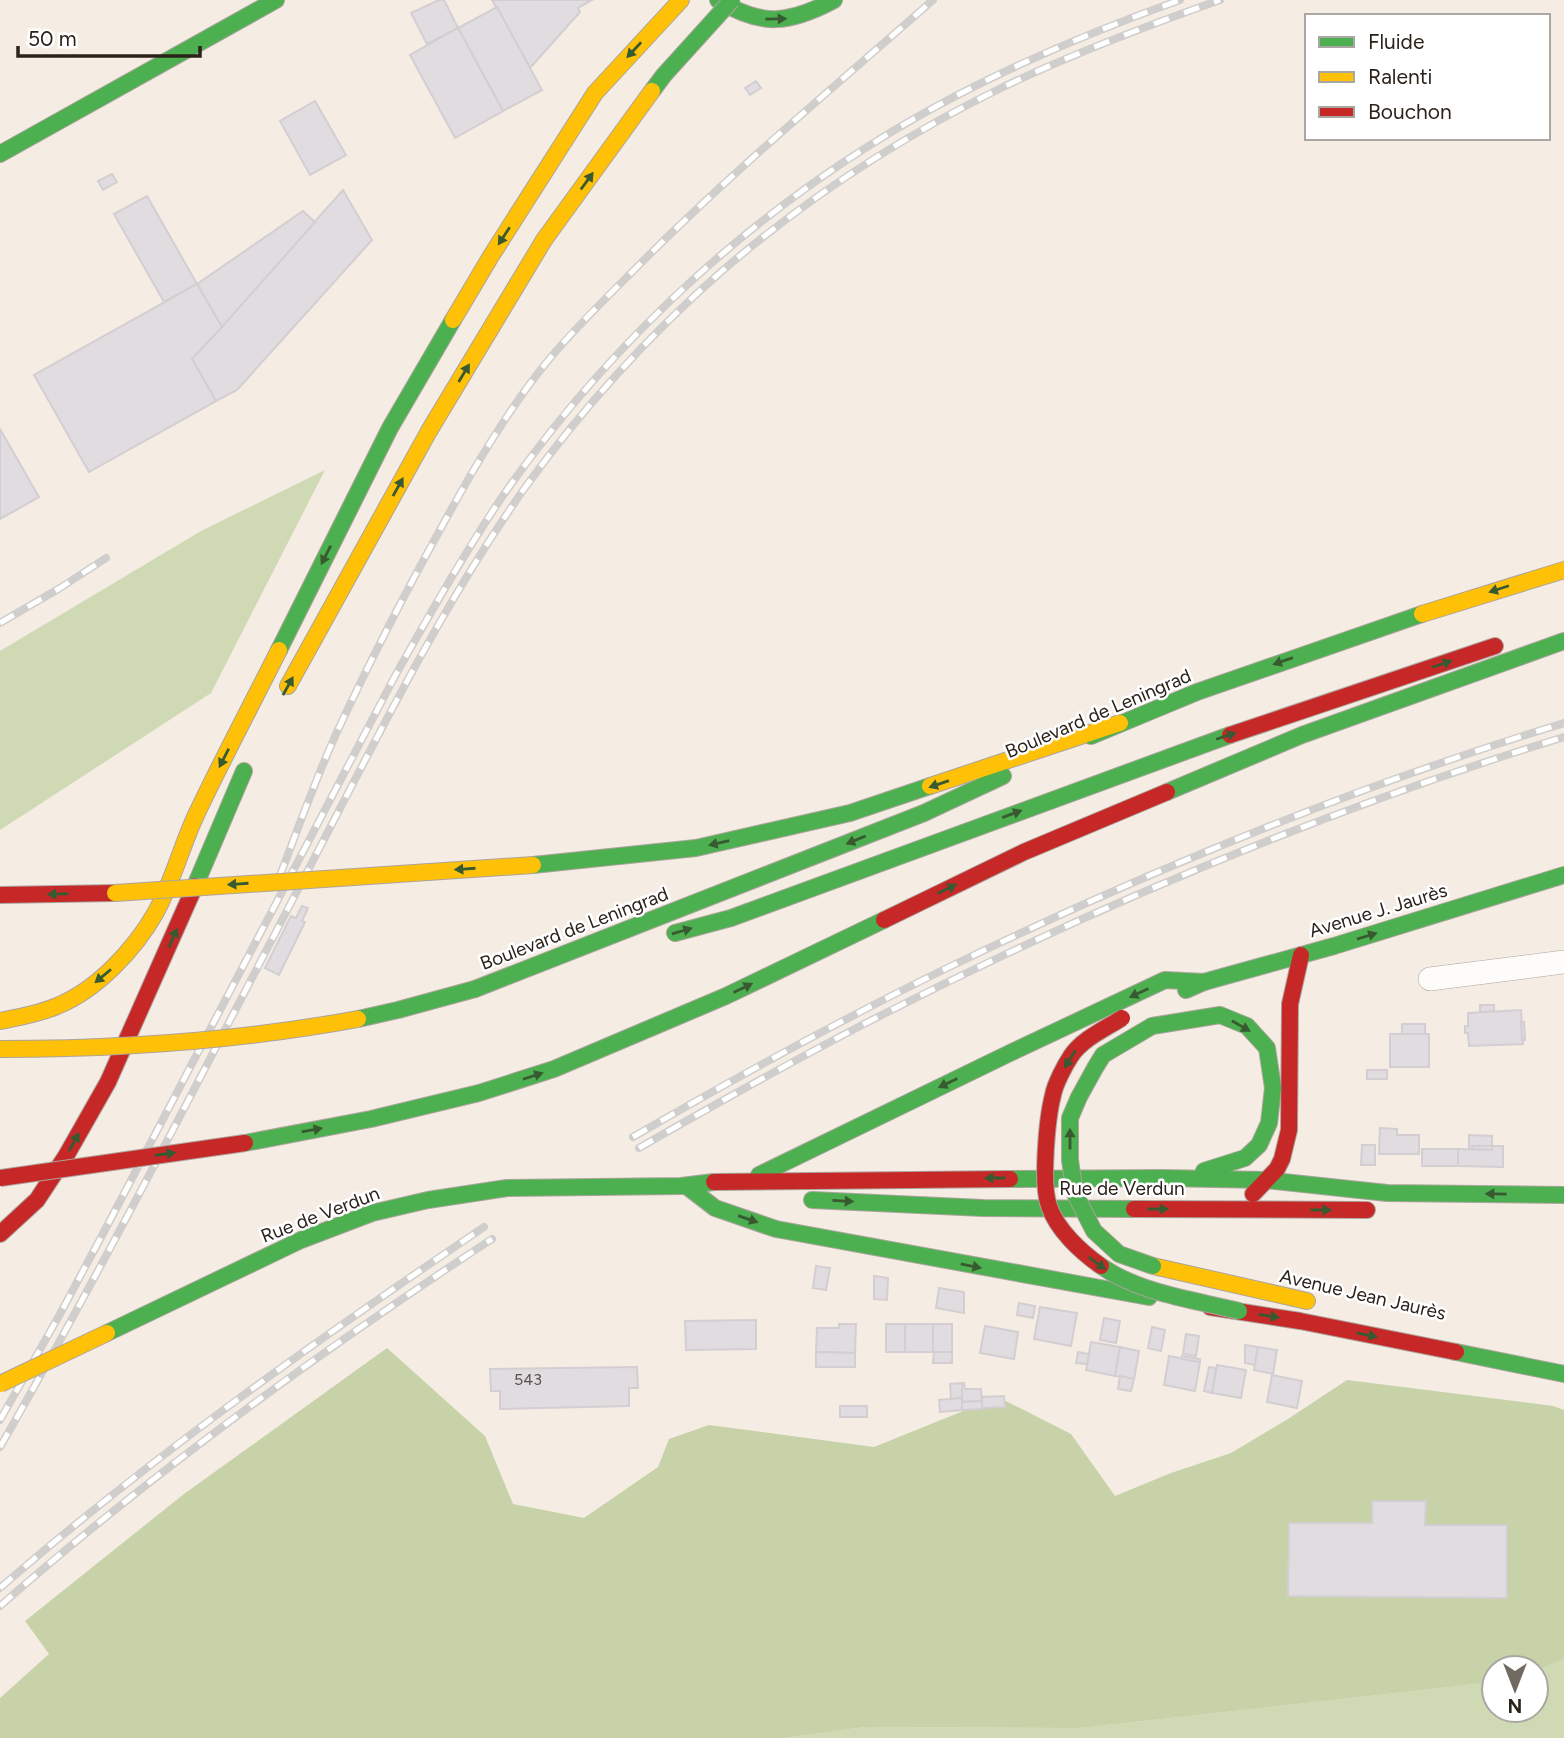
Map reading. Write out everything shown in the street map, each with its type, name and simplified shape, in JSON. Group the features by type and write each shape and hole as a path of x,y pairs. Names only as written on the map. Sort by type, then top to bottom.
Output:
{"main road":[{"path":"0,154 276,0"},
{"path":"0,1021 58,1006 81,993 116,965 138,940 157,910 196,815 390,428 491,256 595,93 681,0"},
{"path":"718,0 730,9 758,19 777,21 799,17 834,0"},
{"path":"283,695 429,431 544,240 664,75 732,0"},
{"name":"Boulevard de Leningrad","path":"475,989 924,813 1119,723 1244,675 1382,627 1564,570"},
{"name":"Boulevard de Leningrad","path":"664,937 731,918 1204,744 1518,640 1564,628"},
{"path":"0,1178 245,1143 371,1119 479,1093 554,1069 726,996 1024,852 1302,736 1564,640"},
{"path":"0,895 116,892 533,865 696,848 850,813 1119,723"},
{"path":"0,1234 37,1200 66,1156 108,1082 251,755"},
{"name":"Avenue J. Jaurès","path":"1204,982 1301,956 1564,875"},
{"name":"Boulevard de Leningrad","path":"475,989 623,948"},
{"path":"1208,1209 1254,1193 1277,1169 1282,1159 1289,1130 1290,1004 1301,956"},
{"path":"750,1180 1165,980 1204,982"},
{"path":"1152,1027 1175,1002 1204,982"},
{"path":"0,1049 111,1048 202,1042 372,1016 475,989"},
{"path":"1128,1015 1083,1043 1071,1055 1054,1093 1045,1170 1049,1206 1065,1234 1092,1260 1116,1276 1140,1287 1239,1311"},
{"path":"1152,1027 1220,1015 1247,1027 1266,1048 1273,1088 1269,1123 1259,1145 1245,1158 1207,1170 1161,1178"},
{"name":"Avenue Jean Jaurès","path":"1152,1027 1103,1055 1070,1118 1070,1160 1075,1194 1094,1231 1119,1254 1153,1266 1320,1305"},
{"path":"1289,1130 1301,1152"},
{"path":"1320,1172 1387,1193"},
{"name":"Rue de Verdun","path":"685,1187 703,1182 750,1180 1161,1178 1265,1180 1387,1193 1564,1195"},
{"path":"685,1187 715,1208 776,1229 1032,1277 1239,1311"},
{"name":"Rue de Verdun","path":"0,1384 301,1240 372,1213 428,1200 507,1188 685,1187 726,1195 756,1197"},
{"name":"Rue de Verdun","path":"797,1199 983,1208 1388,1210"},
{"path":"1456,1209 1564,1208"},
{"name":"Avenue Jean Jaurès","path":"1239,1311 1564,1374"},
{"name":"Avenue Jean Jaurès","path":"1415,1328 1564,1364"}],"street":[{"path":"1430,979 1564,962"}],"green space":[{"path":"325,470 211,693 0,830 0,651 201,531"},
{"path":"387,1348 485,1436 513,1504 584,1518 658,1467 669,1439 709,1425 874,1447 998,1397 1071,1434 1115,1496 1171,1473 1231,1453 1347,1380 1553,1406 1564,1410 1564,1659 1550,1665 1550,1654 1480,1654 1480,1684 1080,1728 865,1727 785,1738 0,1738 0,1698 49,1654 25,1621 184,1494"},
{"path":"1564,1659 1564,1738 785,1738 865,1727 1080,1728 1480,1684 1480,1724 1550,1724 1550,1665"}],"building":[{"path":"444,0 458,28 427,44 411,13"},
{"path":"492,0 592,0 578,8 580,12 530,68"},
{"path":"497,7 542,90 503,111 458,28"},
{"path":"458,28 503,111 455,138 410,55"},
{"path":"756,81 761,88 750,95 745,88"},
{"path":"315,101 346,155 310,175 280,121"},
{"path":"112,174 117,182 103,190 98,181"},
{"path":"343,190 372,240 237,390 216,401 192,359"},
{"path":"147,196 197,284 164,302 114,214"},
{"path":"303,211 315,222 222,327 197,284"},
{"path":"197,284 222,327 192,359 216,401 89,472 34,375"},
{"path":"0,429 39,497 0,519"},
{"path":"302,906 308,908 302,921 305,922 279,975 265,968 291,916 296,918"},
{"path":"1480,1005 1494,1005 1494,1011 1480,1012"},
{"path":"1521,1010 1523,1044 1469,1046 1468,1033 1465,1033 1468,1013"},
{"path":"1521,1022 1524,1022 1525,1040 1522,1040"},
{"path":"1402,1024 1425,1024 1425,1034 1402,1034"},
{"path":"1390,1034 1429,1034 1429,1067 1390,1067"},
{"path":"1367,1070 1387,1070 1387,1079 1367,1079"},
{"path":"1380,1128 1397,1129 1397,1135 1419,1135 1419,1154 1379,1154"},
{"path":"1469,1135 1492,1136 1492,1146 1472,1146 1473,1149 1469,1149"},
{"path":"1362,1145 1375,1145 1375,1165 1361,1165"},
{"path":"1472,1146 1492,1146 1492,1150 1473,1149"},
{"path":"1492,1146 1503,1146 1503,1167 1458,1166 1458,1149 1492,1150"},
{"path":"1422,1149 1458,1149 1458,1166 1422,1166"},
{"path":"816,1266 830,1268 826,1290 813,1288"},
{"path":"874,1276 888,1278 887,1300 874,1299"},
{"path":"939,1288 964,1292 964,1313 936,1308"},
{"path":"1019,1303 1035,1306 1033,1318 1017,1315"},
{"path":"1040,1307 1077,1313 1071,1346 1034,1339"},
{"path":"1104,1318 1120,1321 1116,1343 1100,1340"},
{"path":"756,1320 756,1349 686,1350 685,1321"},
{"path":"839,1324 856,1324 855,1353 816,1352 817,1328 839,1328"},
{"path":"886,1324 905,1324 905,1352 886,1352"},
{"path":"905,1324 933,1324 933,1352 905,1352"},
{"path":"933,1324 952,1324 952,1352 933,1352"},
{"path":"985,1326 1018,1332 1014,1359 980,1353"},
{"path":"1152,1327 1165,1330 1161,1351 1148,1348"},
{"path":"1186,1334 1199,1336 1196,1356 1183,1354"},
{"path":"1091,1342 1120,1347 1115,1376 1086,1370"},
{"path":"1245,1345 1258,1347 1255,1365 1245,1363"},
{"path":"1120,1347 1139,1351 1134,1379 1115,1376"},
{"path":"1258,1347 1277,1350 1273,1374 1254,1370"},
{"path":"816,1352 855,1353 855,1367 816,1367"},
{"path":"934,1352 952,1352 952,1363 933,1363"},
{"path":"1078,1352 1089,1354 1087,1364 1076,1363"},
{"path":"1169,1356 1200,1362 1195,1391 1164,1385"},
{"path":"1182,1356 1200,1359 1200,1362 1182,1359"},
{"path":"1217,1365 1246,1370 1241,1398 1212,1393"},
{"path":"637,1367 638,1388 629,1388 629,1406 500,1409 500,1391 491,1391 490,1369"},
{"path":"1209,1367 1216,1368 1212,1393 1204,1391"},
{"path":"1272,1375 1302,1381 1297,1408 1267,1402"},
{"path":"1120,1376 1134,1379 1131,1391 1118,1389"},
{"path":"962,1383 965,1389 981,1389 982,1401 962,1402"},
{"path":"962,1383 962,1398 951,1399 950,1384"},
{"path":"1004,1396 1005,1407 982,1408 982,1397"},
{"path":"962,1398 962,1410 940,1412 939,1400"},
{"path":"982,1401 982,1409 962,1410 962,1402"},
{"path":"840,1406 867,1406 867,1417 840,1417"},
{"path":"1372,1501 1426,1501 1425,1525 1507,1525 1507,1598 1288,1596 1289,1523 1372,1523"}],"railway":[{"path":"279,878 329,750 387,629 477,464 531,382 578,327 670,234 781,132 933,0"},
{"path":"0,1420 106,1228 395,676 502,497 593,381 696,277 752,229 872,144 995,76 1117,23 1180,0"},
{"path":"0,1447 118,1234 382,727 436,630 524,489 592,402 668,321 722,271 787,218 891,148 1001,88 1109,41 1220,0"},
{"path":"0,623 106,558"},
{"path":"633,1137 866,1009 1020,933 1096,899 1327,804 1484,748 1564,723"},
{"path":"639,1148 866,1023 1122,901 1296,830 1474,766 1564,737"},
{"path":"0,1588 116,1492 236,1400 484,1227"},
{"path":"0,1606 178,1460 302,1369 492,1239"}],"traffic: fast":[{"path":"0,154 276,0"},
{"path":"718,0 748,15 776,19 803,14 834,0"},
{"path":"652,91 732,0"},
{"path":"279,650 390,428 453,320"},
{"path":"1091,736 1197,692 1422,614"},
{"path":"1167,792 1302,735 1564,641"},
{"path":"675,933 731,918 1230,735"},
{"path":"195,886 244,771"},
{"path":"475,989 924,813 1003,776"},
{"path":"533,865 696,848 850,813 930,786"},
{"path":"1186,990 1204,982 1334,946 1564,875"},
{"path":"245,1143 371,1119 479,1093 554,1069 726,996 884,920"},
{"path":"759,1175 1165,980 1204,982"},
{"path":"358,1019 475,989"},
{"path":"1152,1026 1220,1015 1247,1026 1267,1048 1273,1088 1269,1123 1259,1145 1245,1158 1204,1171"},
{"path":"1152,1026 1103,1055 1095,1068 1070,1118 1070,1160 1075,1194 1094,1231 1119,1254 1153,1266"},
{"path":"1010,1179 1265,1180 1387,1193 1564,1195"},
{"path":"107,1333 301,1240 372,1213 428,1200 507,1188 681,1186 714,1182"},
{"path":"689,1188 715,1208 776,1229 1149,1297"},
{"path":"812,1200 983,1208 1134,1209"},
{"path":"1101,1266 1149,1289 1239,1311"},
{"path":"1456,1352 1564,1374"}],"traffic: slow":[{"path":"453,320 595,93 681,0"},
{"path":"429,431 544,240 652,91"},
{"path":"288,686 429,431"},
{"path":"1422,614 1564,570"},
{"path":"0,1021 43,1011 72,999 114,967 137,940 162,900 197,813 279,650"},
{"path":"930,786 1120,723"},
{"path":"115,893 533,865"},
{"path":"0,1049 179,1042 269,1033 358,1019"},
{"path":"1153,1266 1307,1301"},
{"path":"0,1384 107,1333"}],"traffic: jam":[{"path":"1230,735 1495,646"},
{"path":"884,920 1024,852 1167,792"},
{"path":"0,1234 37,1200 66,1156 108,1082 195,886"},
{"path":"0,895 115,893"},
{"path":"1253,1194 1277,1169 1289,1130 1290,1004 1301,955"},
{"path":"1101,1266 1070,1240 1049,1206 1045,1183 1047,1134 1054,1091 1071,1056 1087,1039 1122,1018"},
{"path":"0,1178 245,1143"},
{"path":"714,1182 1010,1179"},
{"path":"1134,1209 1367,1210"},
{"path":"1210,1307 1300,1321 1456,1352"}]}
